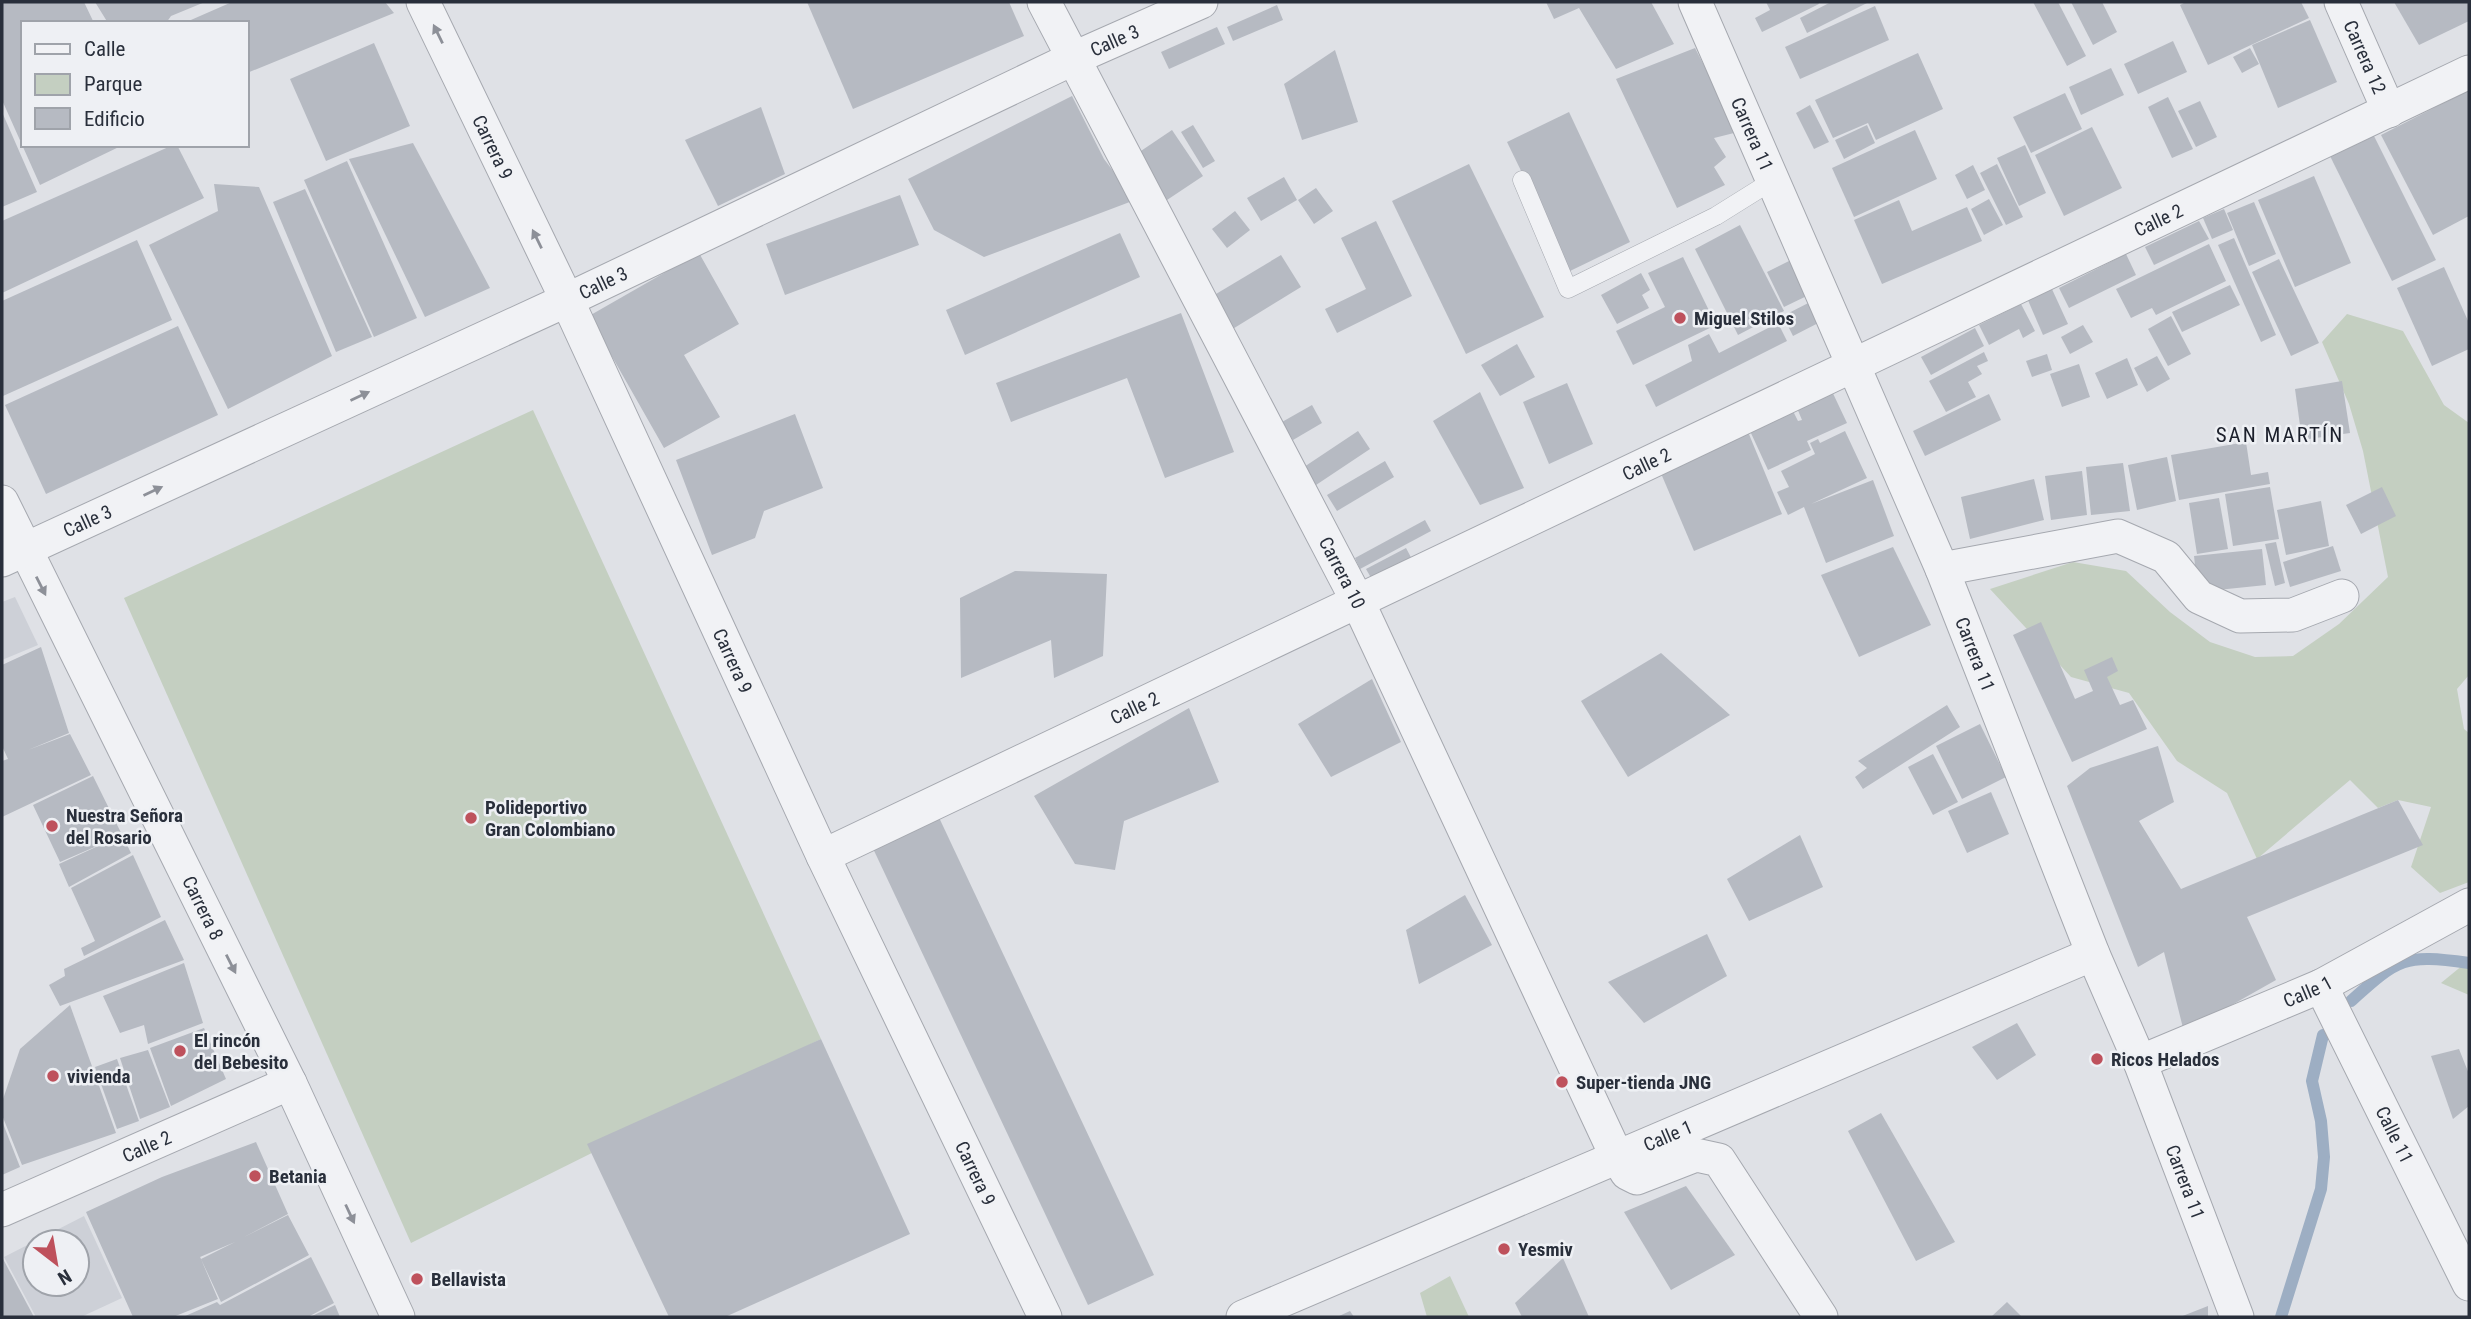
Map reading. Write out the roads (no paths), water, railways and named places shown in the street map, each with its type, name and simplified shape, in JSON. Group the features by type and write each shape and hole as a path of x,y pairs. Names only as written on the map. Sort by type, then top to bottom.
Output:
{"street":[{"name":"Carrera 9","path":"423,2 567,300 823,856 1045,1317"},
{"name":"Carrera 10","path":"1044,2 1358,602 1630,1150"},
{"name":"Calle 3","path":"13,555 567,300 1072,59 1201,2"},
{"name":"Carrera 11","path":"1695,2 1942,569 2093,954 2140,1062 2237,1317"},
{"name":"Carrera 12","path":"2342,2 2389,111"},
{"name":"Calle 2","path":"823,856 2469,72"},
{"name":"Carrera 8","path":"2,502 13,555 290,1083 398,1317"},
{"path":"1942,569 2118,536 2166,557 2199,597 2240,616 2293,615 2342,596"},
{"name":"Calle 1","path":"2140,1062 2320,986 2469,905"},
{"name":"Calle 1","path":"1242,1317 2093,954"},
{"name":"Calle 11","path":"2320,986 2469,1284"},
{"name":"Calle 2","path":"2,1210 290,1083"},
{"path":"1630,1150 1627,1173 1637,1178 1696,1155 1719,1160 1821,1317"}],"lane":[{"path":"1522,180 1568,289 1716,216 1772,181"}],"waterway":[{"path":"2351,1001 2380,976 2403,962 2429,959 2469,963"},
{"path":"2281,1317 2321,1189 2324,1157 2321,1121 2312,1081 2323,1035"}],"place":[{"name":"Miguel Stilos","path":"1680,318"},
{"name":"Polideportivo Gran Colombiano","path":"471,818"},
{"name":"Nuestra Señora del Rosario","path":"52,826"},
{"name":"El rincón del Bebesito","path":"180,1051"},
{"name":"Ricos Helados","path":"2097,1059"},
{"name":"vivienda","path":"53,1076"},
{"name":"Super-tienda JNG","path":"1562,1082"},
{"name":"Betania","path":"255,1176"},
{"name":"Yesmiv","path":"1504,1249"},
{"name":"Bellavista","path":"417,1279"}],"district":[{"name":"SAN MARTÍN","path":"2280,435"}]}
